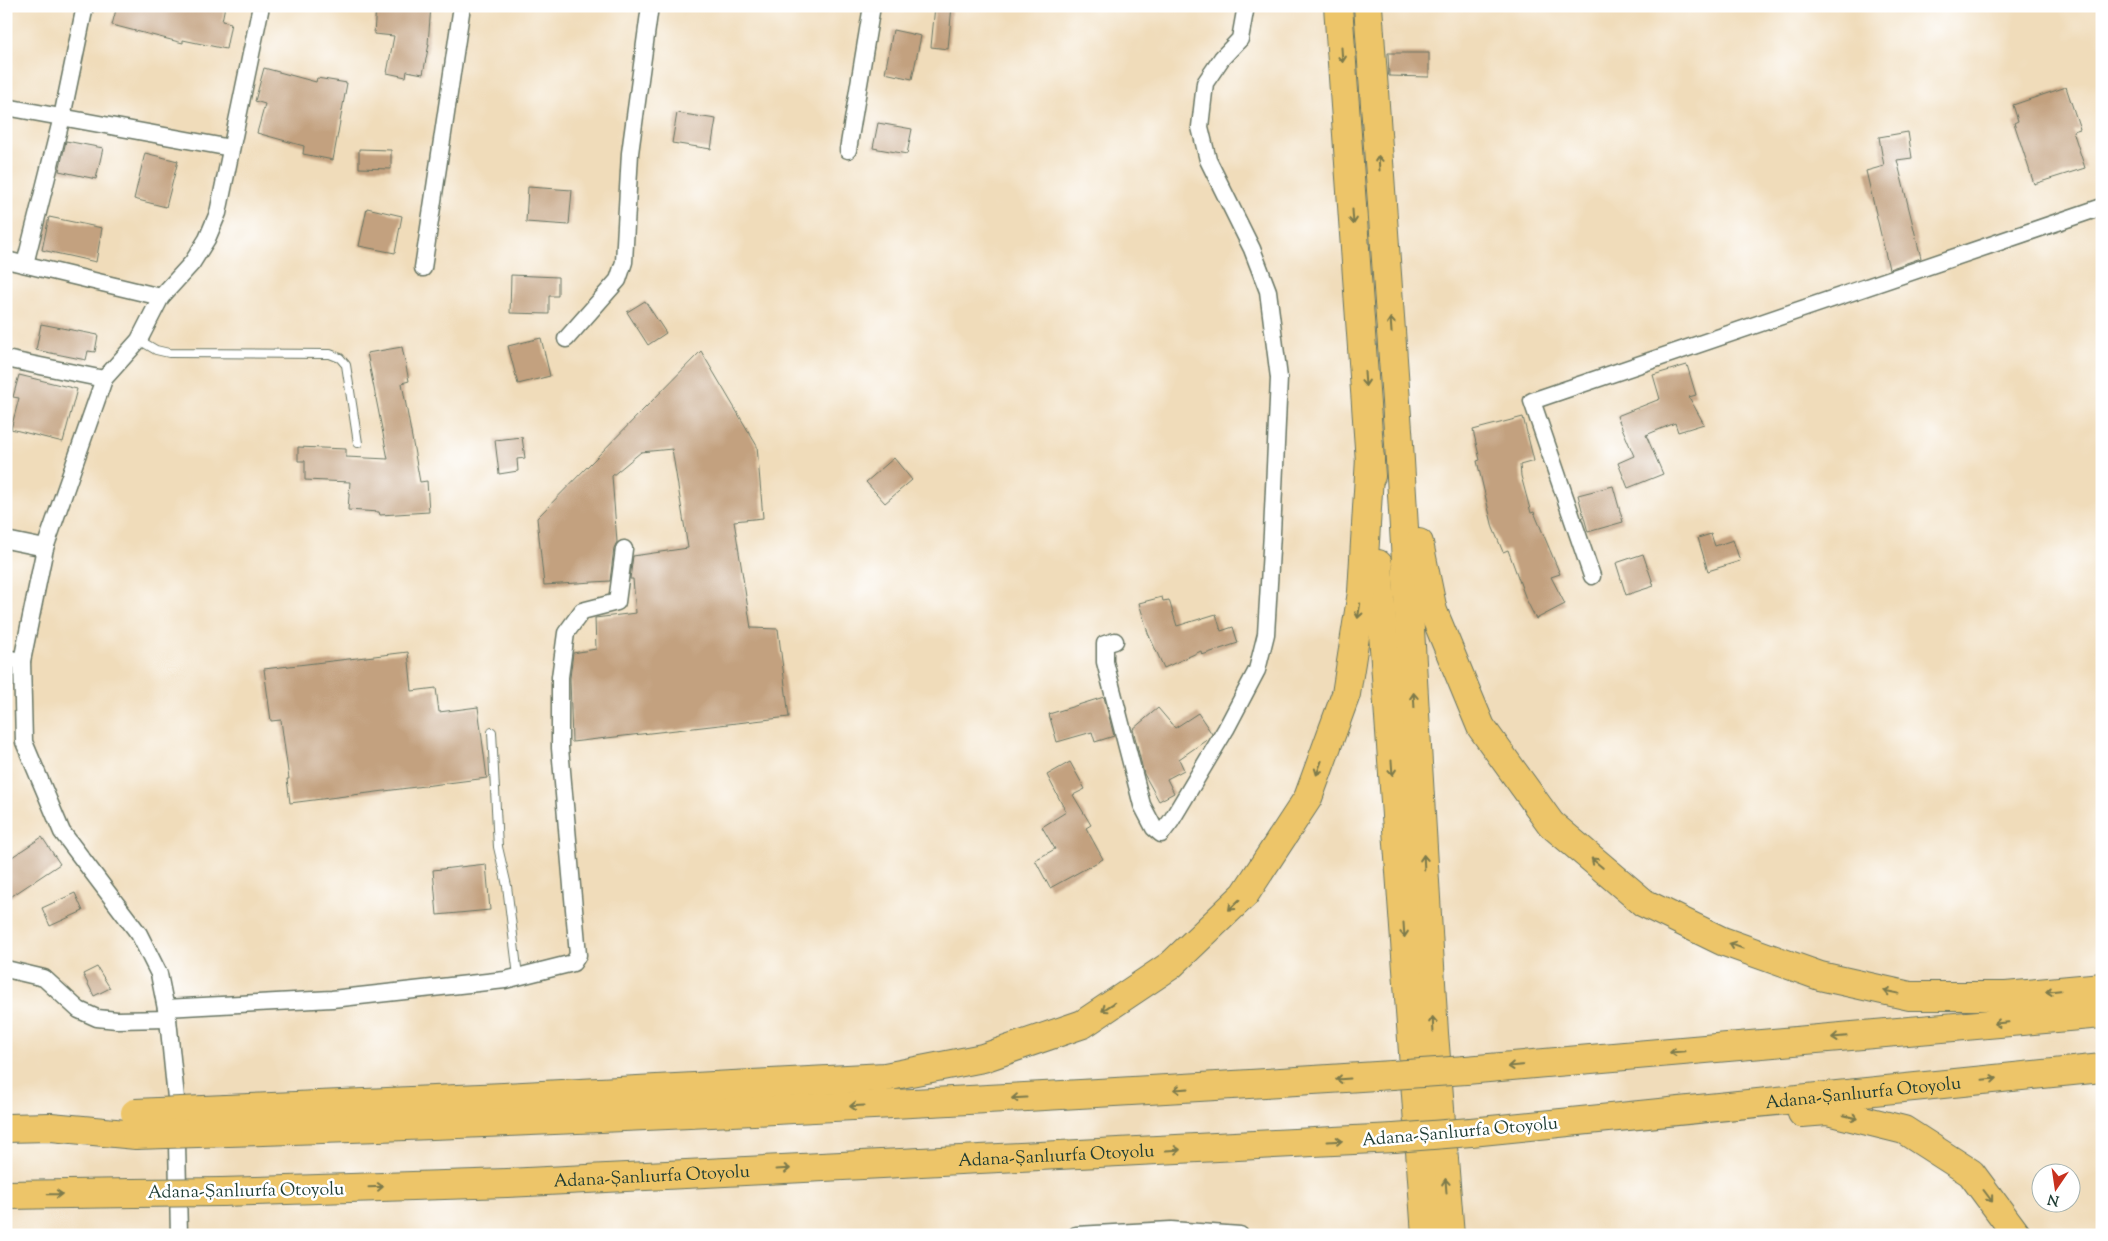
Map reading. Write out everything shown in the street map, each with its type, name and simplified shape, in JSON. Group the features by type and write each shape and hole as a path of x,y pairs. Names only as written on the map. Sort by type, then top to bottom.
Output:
{"highway":[{"path":"1338,6 1426,1235"},
{"path":"1368,6 1399,444 1434,1033 1450,1235"},
{"path":"1399,444 1432,611 1482,727 1550,824 1644,903 1722,942 1793,967 1820,976 1910,996 2006,996 2102,986"},
{"path":"6,1128 227,1120 504,1097 884,1077 983,1058 1083,1024 1171,965 1245,894 1308,798 1346,694 1362,592 1370,458"},
{"path":"227,1120 534,1122 1086,1095 1392,1076 2102,1014"},
{"name":"Adana-Şanlıurfa Otoyolu","path":"6,1195 222,1192 506,1183 1394,1138 1471,1132 2102,1068"},
{"path":"1471,1132 1827,1111 1904,1130 1970,1173 2017,1235"}],"street":[{"path":"25,264 62,117 85,6"},
{"path":"179,1235 176,1098 167,1014 159,974 139,934 62,832 24,742 14,659 45,548 104,378 139,340 161,297 192,264 207,239 218,213 261,6"},
{"path":"423,268 462,6"},
{"path":"566,339 618,280 624,262 630,153 650,6"},
{"path":"848,150 872,6"},
{"path":"1115,641 1105,644 1105,662 1142,805 1154,828 1161,834 1171,821 1226,729 1257,670 1266,634 1279,378 1268,291 1252,249 1208,160 1200,127 1205,83 1222,58 1240,39 1246,6"},
{"path":"6,107 231,148"},
{"path":"1592,576 1532,400 2102,207"},
{"path":"6,260 161,297"},
{"path":"6,359 104,378"},
{"path":"6,540 45,548"},
{"path":"6,969 44,978 79,1010 97,1018 117,1020 505,980 573,963 578,955 560,748 560,678 566,633 582,611 617,602 624,549"},
{"path":"1076,1235 1168,1232 1240,1235"}],"lane":[{"path":"139,340 156,350 170,353 330,354 335,356 346,365 358,443"},
{"path":"492,732 498,838 507,886 518,976"}],"building":[{"path":"117,6 225,6 222,21 231,23 226,49 183,40 183,43 112,25"},
{"path":"376,6 431,6 429,44 423,74 407,71 406,77 387,73 394,36 374,34"},
{"path":"935,6 952,6 948,49 931,47"},
{"path":"893,30 921,36 912,79 885,73"},
{"path":"1388,53 1429,53 1429,77 1389,76"},
{"path":"264,68 316,82 317,78 347,83 333,160 303,154 304,146 257,133 265,104 255,101"},
{"path":"2066,87 2080,129 2073,131 2085,168 2034,184 2014,123 2018,121 2013,105"},
{"path":"677,113 716,119 711,149 672,143"},
{"path":"878,123 912,129 907,154 873,148"},
{"path":"1908,132 1912,158 1897,160 1921,258 1889,269 1866,171 1884,166 1879,137"},
{"path":"66,141 103,148 96,179 59,171"},
{"path":"359,149 391,150 391,169 359,168"},
{"path":"145,153 178,161 166,207 134,199"},
{"path":"528,187 572,190 569,225 526,222"},
{"path":"367,208 402,216 395,253 359,246"},
{"path":"49,217 102,228 96,262 42,250"},
{"path":"511,275 558,277 558,296 549,296 549,314 510,313"},
{"path":"645,301 666,333 648,345 627,312"},
{"path":"41,324 98,335 95,352 88,351 86,360 36,350"},
{"path":"541,338 550,376 518,384 508,346"},
{"path":"402,347 409,381 402,383 420,482 427,481 429,512 380,515 379,512 348,510 350,482 305,480 305,461 298,461 298,447 346,449 346,457 388,459 367,353"},
{"path":"701,351 757,446 763,518 734,521 751,628 778,629 789,717 572,742 570,678 573,653 596,649 595,618 636,613 633,579 630,579 633,556 688,548 672,449 641,452 612,476 617,542 614,548 610,581 544,585 537,518"},
{"path":"1687,365 1696,395 1689,397 1704,424 1678,432 1675,423 1646,435 1663,474 1628,488 1618,463 1634,456 1617,416 1660,399 1653,375"},
{"path":"19,375 77,389 63,442 11,429 19,398 13,397"},
{"path":"1523,417 1534,461 1520,465 1521,476 1531,513 1534,512 1560,574 1551,577 1565,604 1536,619 1526,599 1508,550 1503,552 1493,528 1477,461 1480,460 1473,430"},
{"path":"522,437 525,458 517,459 518,471 499,474 495,440"},
{"path":"894,458 912,480 885,503 866,482"},
{"path":"1613,486 1623,522 1588,532 1578,495"},
{"path":"1711,534 1715,546 1733,540 1740,561 1708,571 1698,538"},
{"path":"1643,554 1654,586 1626,595 1616,563"},
{"path":"1162,597 1163,601 1169,600 1177,626 1216,614 1221,631 1233,627 1238,643 1202,655 1201,651 1164,668 1148,633 1139,603"},
{"path":"408,652 412,691 436,688 439,712 478,707 487,778 290,803 287,779 289,779 281,720 271,721 264,669"},
{"path":"1104,697 1114,736 1095,742 1092,732 1057,742 1049,714"},
{"path":"1158,708 1175,728 1198,713 1212,734 1208,739 1179,759 1184,770 1167,779 1174,793 1159,801 1144,774 1133,729"},
{"path":"1070,762 1085,789 1073,795 1091,825 1086,828 1103,859 1050,888 1035,860 1055,849 1042,827 1066,812 1047,775"},
{"path":"42,837 60,864 6,900 6,861"},
{"path":"486,864 490,910 437,915 433,870"},
{"path":"75,893 83,911 50,926 42,908"},
{"path":"97,967 110,988 94,996 83,974"}]}
